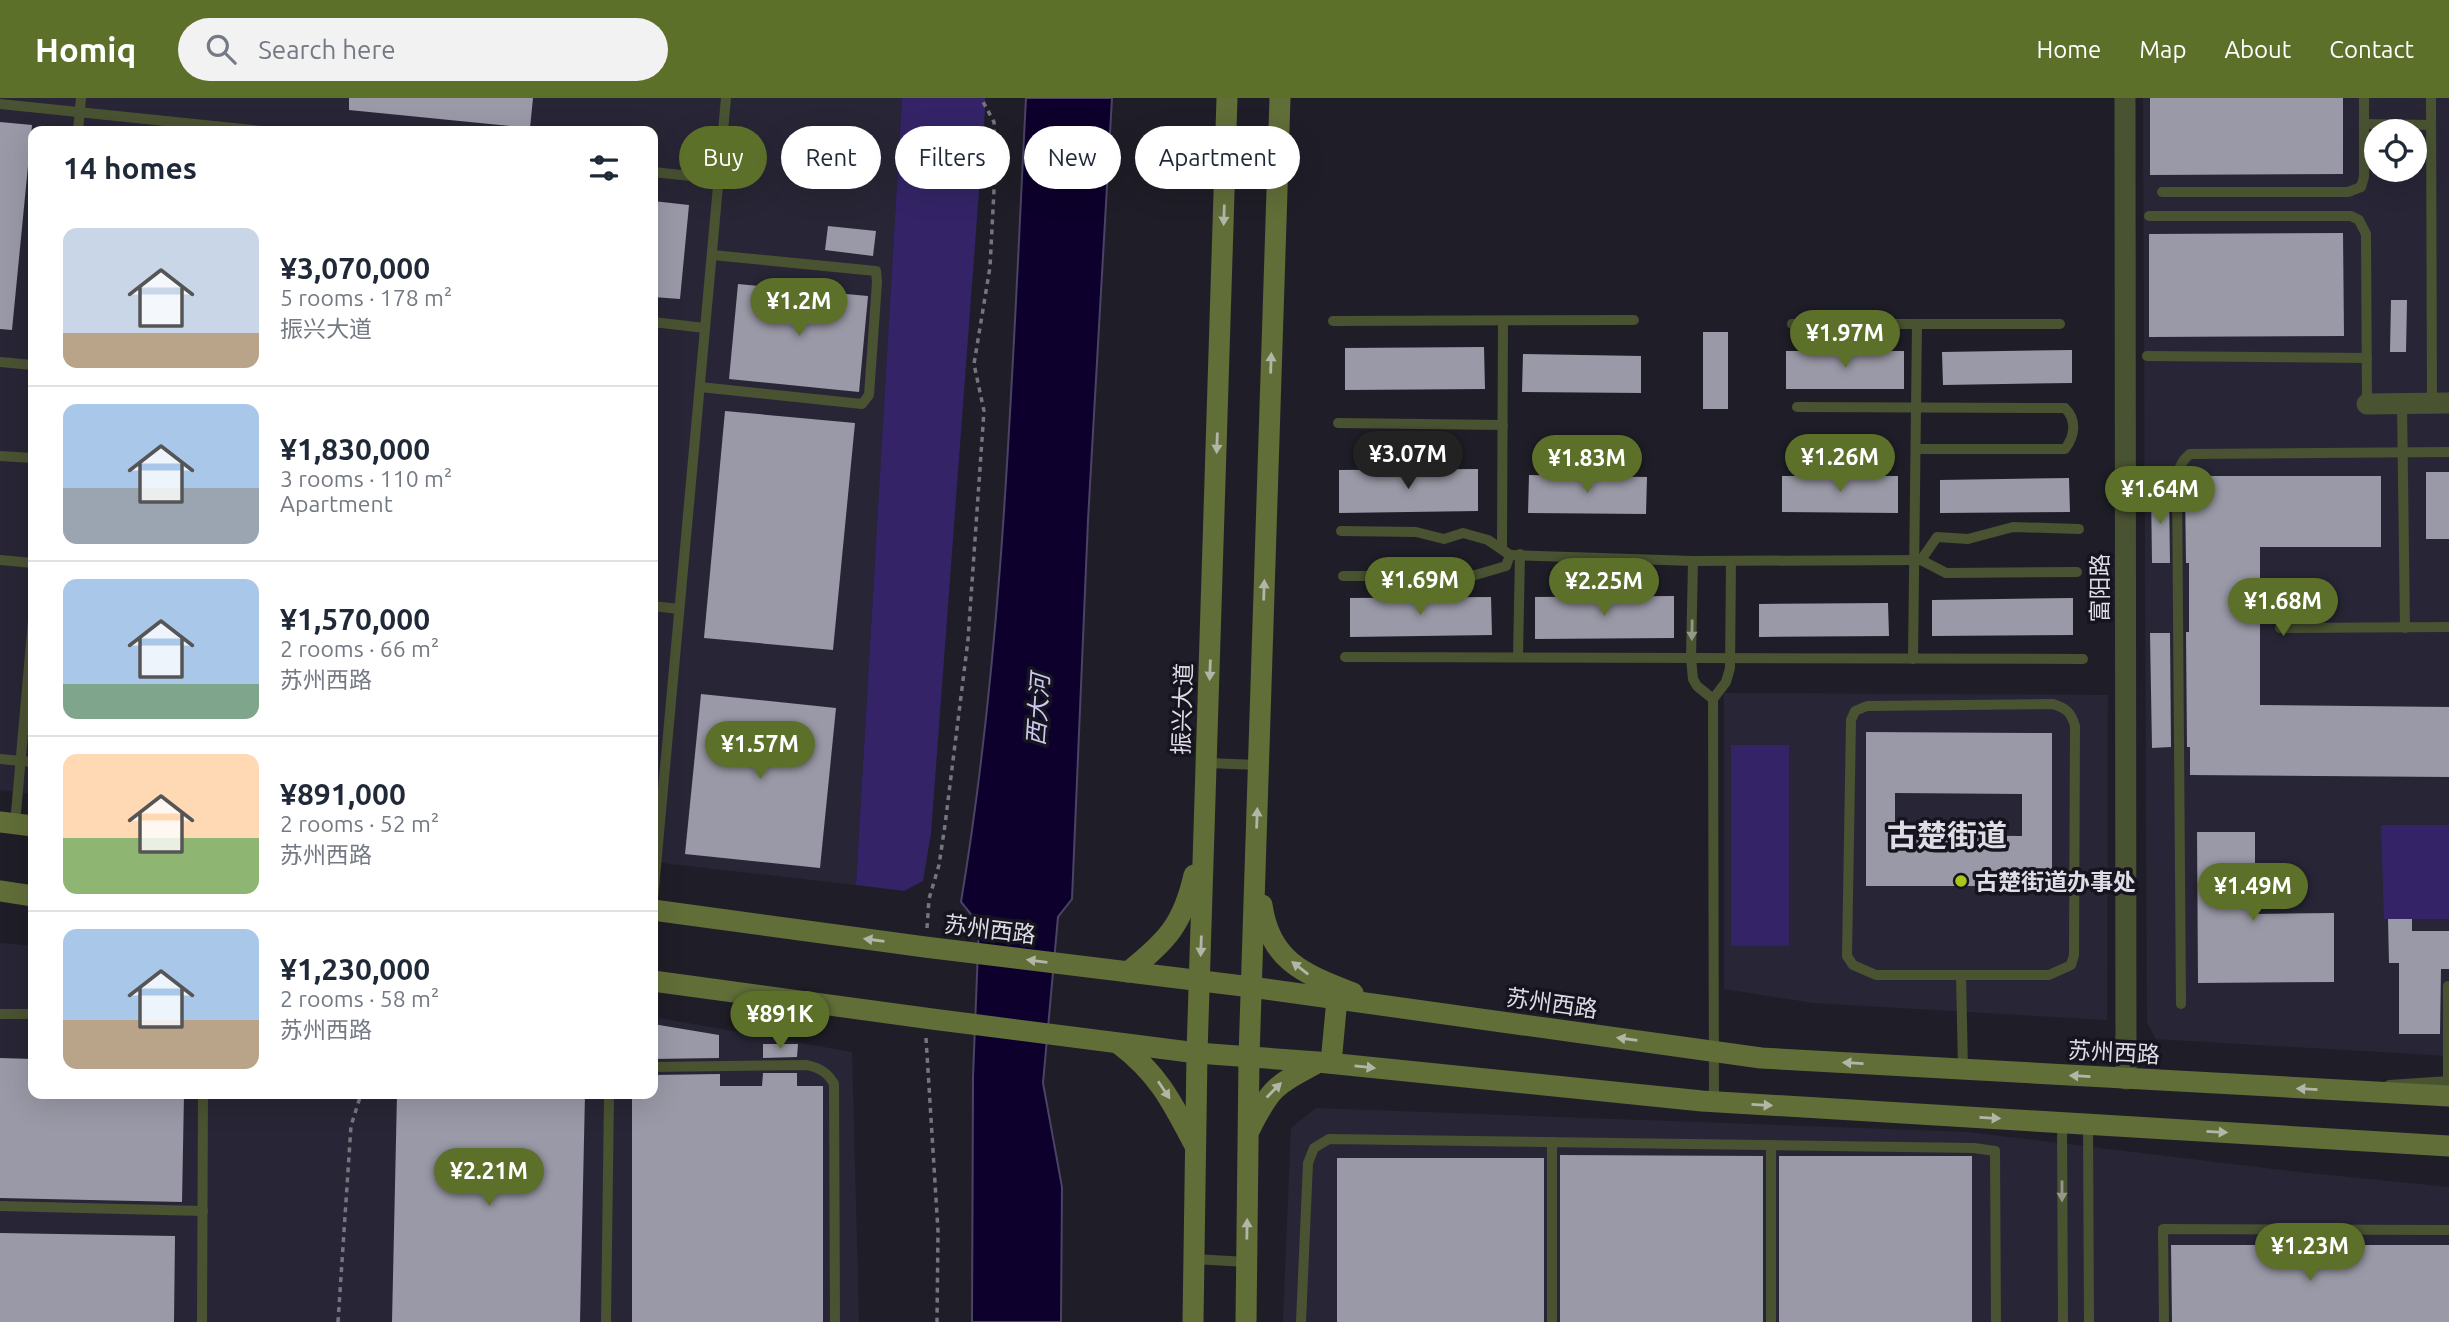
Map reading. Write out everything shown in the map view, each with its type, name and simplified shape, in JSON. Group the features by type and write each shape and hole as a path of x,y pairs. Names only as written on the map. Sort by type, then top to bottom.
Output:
{"main road":[{"name":"振兴大道","path":"1192,1322 1197,1053 1227,98"},
{"path":"1246,1322 1248,1057 1280,98"},
{"path":"1128,972 1154,952 1171,932 1187,905 1205,828"},
{"path":"1255,856 1265,923 1271,939 1285,956 1306,975 1384,1006"},
{"path":"0,891 28,895"},
{"name":"苏州西路","path":"658,911 1251,987 1761,1058 2350,1091 2448,1086"},
{"path":"658,982 1197,1053 1714,1102 2449,1146"},
{"path":"1324,1063 1337,999"},
{"path":"1118,1043 1140,1060 1158,1081 1196,1148"},
{"path":"1248,1134 1265,1100 1279,1083 1324,1063"}],"street":[{"name":"富阳路","path":"2124,98 2126,1079"},
{"path":"2367,404 2441,403"}],"lane":[{"path":"79,126 81,98"},
{"path":"724,126 726,98"},
{"path":"2364,98 2364,119"},
{"path":"2431,98 2441,403"},
{"path":"0,104 214,126"},
{"path":"2427,125 2431,125"},
{"path":"658,173 679,175"},
{"path":"2162,192 2348,192 2361,187 2364,177"},
{"path":"658,807 718,189"},
{"path":"2149,216 2351,216 2359,220 2366,234 2367,404"},
{"path":"700,387 862,404 869,395 876,271 712,255"},
{"path":"1503,320 1503,425 1518,656"},
{"path":"1333,321 1634,320"},
{"path":"658,323 705,328"},
{"path":"1792,324 2060,324"},
{"path":"1913,659 1918,560 1917,324"},
{"path":"2147,356 2367,358"},
{"path":"0,362 28,365"},
{"path":"2402,404 2405,628"},
{"path":"1797,407 2065,408 2072,415 2072,441 2065,449 1916,449"},
{"path":"1338,423 1503,425"},
{"path":"2181,1004 2179,468 2183,459 2190,454 2449,452"},
{"path":"0,456 28,458"},
{"path":"1918,560 1937,537 1968,539 2013,527 2079,529"},
{"path":"1341,531 1416,532 1444,539 1463,533 1488,540 1511,553 1693,561 1918,560 1946,573 2077,572"},
{"path":"1343,576 1472,576 1506,566 1511,553"},
{"path":"0,560 28,563"},
{"path":"1693,561 1693,679 1697,686 1713,699"},
{"path":"1714,1102 1713,699 1726,682 1730,658 1731,561"},
{"path":"658,607 679,609"},
{"path":"2280,628 2449,628"},
{"path":"1345,657 2083,659"},
{"path":"16,824 28,674"},
{"path":"2053,704 2064,707 2072,716 2075,726 2074,955 2071,965 2049,975 1961,975 1875,975 1853,965 1847,956 1850,720 1855,711 1867,706 2053,704"},
{"path":"0,759 28,762"},
{"path":"1207,763 1258,765"},
{"path":"1961,975 1964,1069"},
{"path":"2448,986 2448,1086"},
{"path":"0,1014 28,1014"},
{"path":"658,1067 807,1065 819,1068 830,1077 834,1084 835,1322"},
{"path":"202,1322 203,1099"},
{"path":"606,1322 609,1099"},
{"path":"2062,1123 2063,1322"},
{"path":"2088,1124 2089,1322"},
{"path":"1301,1322 1308,1163 1314,1148 1329,1139 1974,1148 1996,1152 1996,1322"},
{"path":"1552,1142 1552,1322"},
{"path":"1771,1145 1771,1322"},
{"path":"0,1206 203,1212"},
{"path":"2164,1322 2164,1229 2449,1230"},
{"path":"1194,1259 1247,1262"}],"path":[{"path":"933,948 929,899 939,865 968,640 985,411 974,365 990,267 995,171 993,121 981,98"},
{"path":"928,1019 939,1231 937,1322"},
{"path":"338,1322 351,1126 359,1099"}],"shaded area":[{"path":"0,98 902,98 900,126 895,126 897,189 856,885 658,863 658,126 28,126 28,793 0,790"},
{"path":"902,98 985,98 984,126 900,126"},
{"path":"2143,98 2449,98 2449,1056 2156,1039 2147,1023"},
{"path":"897,189 979,189 931,833 923,881 904,891 856,885"},
{"path":"1724,693 2108,695 2107,1020 1814,1003 1724,989"},
{"path":"1731,745 1789,745 1789,946 1731,946"},
{"path":"2381,825 2449,825 2449,919 2384,919"},
{"path":"0,943 28,946 28,1099 658,1099 658,1018 852,1052 859,1322 0,1322"},
{"path":"1316,1108 1967,1132 2299,1172 2449,1187 2449,1322 1283,1322 1291,1128"}],"water":[{"path":"1026,98 1112,98 1110,126 1025,126"},
{"name":"西大河","path":"1024,138 1024,189 1107,189 1088,520 1072,899 1058,917 1043,1083 1062,1187 1061,1322 972,1322 973,1077 979,924 961,902 988,702 1011,400"}],"building":[{"path":"349,98 533,98 530,126 349,110"},
{"path":"2150,98 2343,98 2343,174 2150,175"},
{"path":"0,122 32,125 28,126 28,166 12,330 0,329"},
{"path":"658,202 689,205 680,299 658,297"},
{"path":"828,226 876,231 873,256 825,250"},
{"path":"2343,233 2344,336 2149,337 2149,234"},
{"path":"738,284 868,296 859,392 729,379"},
{"path":"2391,300 2407,300 2406,352 2390,352"},
{"path":"1703,332 1728,332 1728,409 1703,409"},
{"path":"1484,347 1485,389 1345,390 1345,348"},
{"path":"2072,350 2072,383 1943,385 1942,352"},
{"path":"1786,351 1904,351 1904,389 1786,389"},
{"path":"1523,354 1641,356 1641,393 1522,392"},
{"path":"725,411 855,423 833,650 704,638"},
{"path":"1478,469 1478,511 1339,513 1339,470"},
{"path":"2426,472 2449,472 2449,539 2426,539"},
{"path":"1529,475 1647,477 1646,514 1528,513"},
{"path":"1782,476 1898,476 1898,513 1782,512"},
{"path":"2192,476 2381,476 2381,547 2260,547 2260,705 2449,707 2449,777 2190,775 2190,747 2187,747 2186,632 2189,632 2189,563 2186,563 2185,489 2192,489"},
{"path":"2069,478 2070,512 1940,513 1940,480"},
{"path":"2151,489 2169,489 2170,563 2152,563"},
{"path":"1674,596 1674,638 1535,639 1535,597"},
{"path":"1491,597 1492,635 1350,637 1350,598"},
{"path":"2073,598 2073,635 1932,636 1932,600"},
{"path":"1888,603 1889,636 1759,637 1759,604"},
{"path":"2150,633 2170,633 2171,747 2152,748"},
{"path":"701,694 836,708 820,868 685,854"},
{"path":"1866,732 2052,733 2052,886 1866,886","holes":["1895,793 2022,794 2022,836 1895,835"]},
{"path":"2197,832 2255,832 2255,914 2334,913 2334,982 2198,983"},
{"path":"2388,919 2412,919 2412,931 2449,931 2449,969 2441,969 2440,1034 2399,1034 2399,963 2389,963"},
{"path":"658,1025 719,1035 719,1058 658,1059"},
{"path":"763,1044 798,1044 797,1057 763,1058"},
{"path":"0,1058 28,1059 28,1099 184,1099 182,1202 0,1198"},
{"path":"763,1073 797,1073 797,1086 823,1086 823,1322 632,1322 632,1099 658,1099 658,1075 720,1074 720,1086 762,1086"},
{"path":"397,1099 585,1099 580,1322 392,1322"},
{"path":"1560,1155 1763,1156 1763,1322 1560,1322"},
{"path":"1779,1156 1972,1156 1972,1322 1779,1322"},
{"path":"1337,1158 1544,1158 1544,1322 1337,1322"},
{"path":"0,1233 175,1236 174,1322 0,1322"},
{"path":"2171,1245 2449,1245 2449,1322 2172,1322"}],"place":[{"name":"古楚街道办事处","path":"1961,881"}],"district":[{"name":"古楚街道","path":"1947,835"}]}
